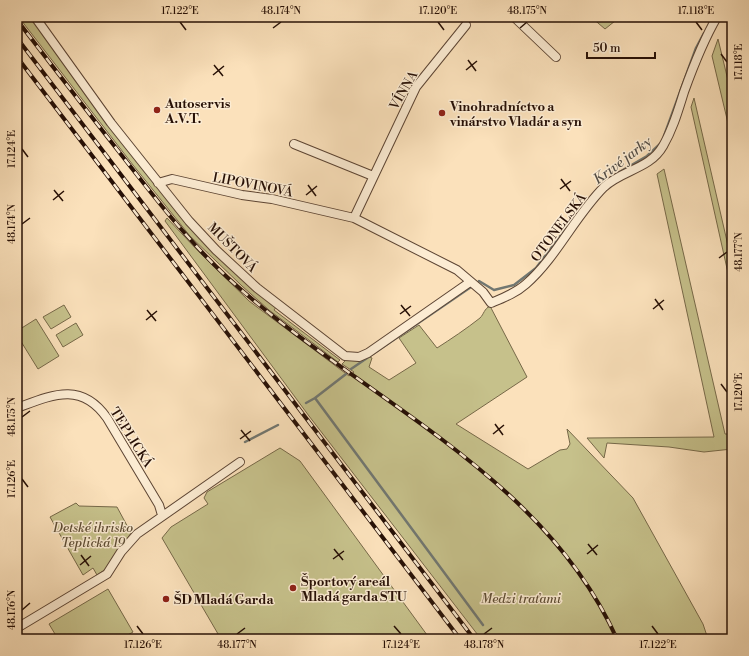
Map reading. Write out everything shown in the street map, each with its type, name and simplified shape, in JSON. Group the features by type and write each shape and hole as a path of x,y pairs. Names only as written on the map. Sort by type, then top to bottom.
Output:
{"street":[{"name":"MUŠTOVÁ","path":"35,17 111,123 189,220 232,265 257,288 346,356 359,357 368,353 470,282"},
{"path":"514,17 556,57"},
{"name":"OTONELSKÁ","path":"492,303 508,296 525,285 539,272 586,208 605,187 619,176 651,161 663,148 674,123 696,59 717,17"},
{"name":"VÍNNA","path":"354,218 416,87 466,25"},
{"path":"294,144 373,176"},
{"name":"LIPOVINOVÁ","path":"158,183 172,179 242,195 272,199 354,218 432,256 457,270 483,292 492,303"},
{"name":"TEPLICKÁ","path":"17,408 54,394 71,394 96,405 107,418 159,505 162,515"},
{"path":"17,628 108,574 121,552 137,534 162,515 240,462"}],"green space":[{"path":"24,17 31,17 90,100 151,179 277,306 274,310 340,360 338,362 269,310 190,236 21,20"},
{"path":"591,17 620,17 605,29"},
{"path":"718,39 732,97 732,140 712,56"},
{"path":"694,98 732,263 732,291 691,107"},
{"path":"664,169 725,434 732,434 732,449 704,452 669,447 607,443 604,458 587,438 714,437 657,174"},
{"name":"Medzi traťami","path":"167,218 249,301 349,376 354,372 342,364 347,359 359,361 367,356 372,358 369,367 389,380 416,363 399,338 419,325 437,348 480,318 490,306 527,377 456,424 528,469 560,450 567,449 570,444 567,429 633,498 703,624 708,639 481,639 309,416 165,221"},
{"path":"64,305 71,317 51,329 43,317"},
{"path":"36,319 59,356 38,369 17,335 17,331"},
{"path":"76,323 83,335 63,347 56,335"},
{"name":"Športový areál Mladá garda STU","path":"280,448 300,461 430,639 221,639 162,538 171,527 208,504 204,498 207,492"},
{"name":"Detské ihrisko Teplická 19","path":"76,503 79,506 117,507 131,533 107,568 97,575 93,568 83,575 50,517"},
{"path":"108,589 133,632 121,639 58,639 49,624"}],"waterway":[{"name":"Krivé jarky","path":"664,136 696,48 704,33"},
{"name":"Krivé jarky","path":"616,174 647,156 660,144"},
{"name":"Krivé jarky","path":"479,281 494,290 514,285 536,268 574,218"},
{"name":"Krivé jarky","path":"351,369 471,287"},
{"path":"315,398 346,374"},
{"path":"306,403 315,398 483,625"},
{"path":"245,442 278,425"}],"railway":[{"path":"17,20 156,199 197,247 227,277 278,320 442,440 494,482 542,528 584,580 617,639"},
{"path":"17,38 474,639"},
{"path":"17,57 460,639"}],"place":[{"name":"Autoservis A.V.T.","path":"157,110"},
{"name":"Vinohradníctvo a vinárstvo Vladár a syn","path":"442,113"},
{"name":"Športový areál Mladá garda STU","path":"293,588"},
{"name":"ŠD Mladá Garda","path":"166,599"}]}
